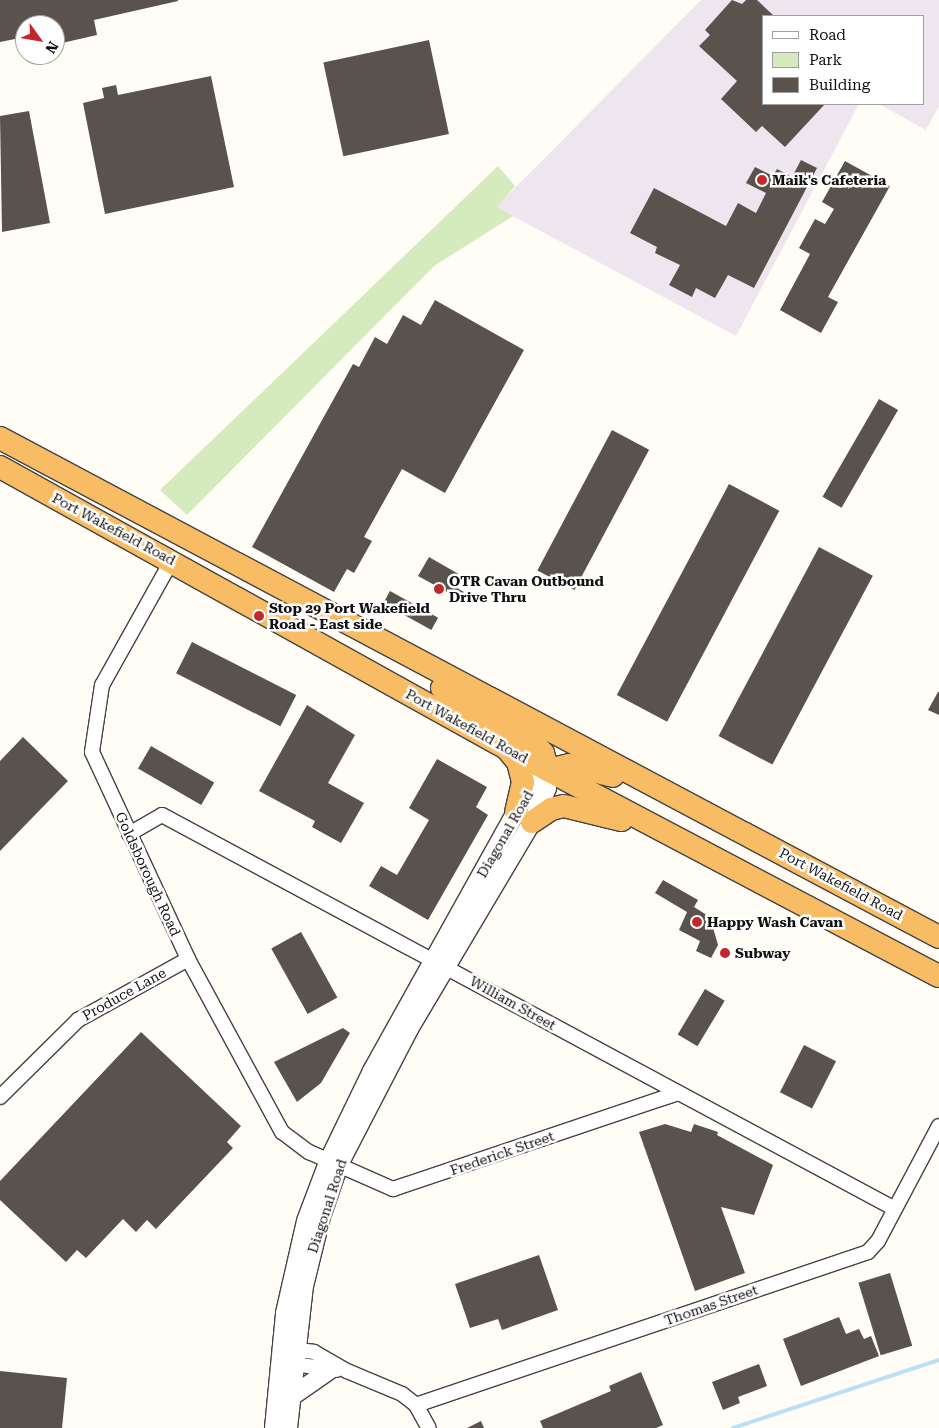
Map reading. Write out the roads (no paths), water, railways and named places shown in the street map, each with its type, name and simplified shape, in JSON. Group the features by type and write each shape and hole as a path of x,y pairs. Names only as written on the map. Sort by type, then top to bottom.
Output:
{"highway":[{"name":"Port Wakefield Road","path":"0,438 656,789 849,888 939,937"},
{"name":"Port Wakefield Road","path":"0,467 172,560 506,748 939,976"},
{"path":"377,640 469,708 533,742 543,753 548,770 569,765 656,789"},
{"path":"506,748 518,762 524,782 524,817 558,807 580,808 693,845"},
{"path":"849,888 839,902 839,909 869,938"}],"street":[{"name":"Goldsborough Road","path":"172,560 102,685 92,752 188,959 282,1132 309,1152 334,1162"},
{"name":"Diagonal Road","path":"288,1428 291,1397 285,1313 306,1221 334,1162 378,1087 440,963 524,817 539,778 548,770"},
{"name":"William Street","path":"130,834 162,816 440,963 895,1210"},
{"name":"Produce Lane","path":"0,1098 78,1020 188,959"},
{"name":"Frederick Street","path":"334,1162 393,1190 678,1093"},
{"name":"Thomas Street","path":"416,1406 868,1252 895,1210 939,1126"},
{"name":"Diagonal Road","path":"274,1428 288,1356"},
{"path":"288,1356 339,1370 402,1394 416,1406 429,1428"},
{"path":"291,1397 339,1370"}],"waterway":[{"path":"733,1428 939,1360"}],"place":[{"name":"Maik's Cafeteria","path":"762,180"},
{"name":"OTR Cavan Outbound Drive Thru","path":"439,589"},
{"name":"Stop 29 Port Wakefield Road - East side","path":"259,616"},
{"name":"Happy Wash Cavan","path":"697,922"},
{"name":"Subway","path":"725,953"}]}
